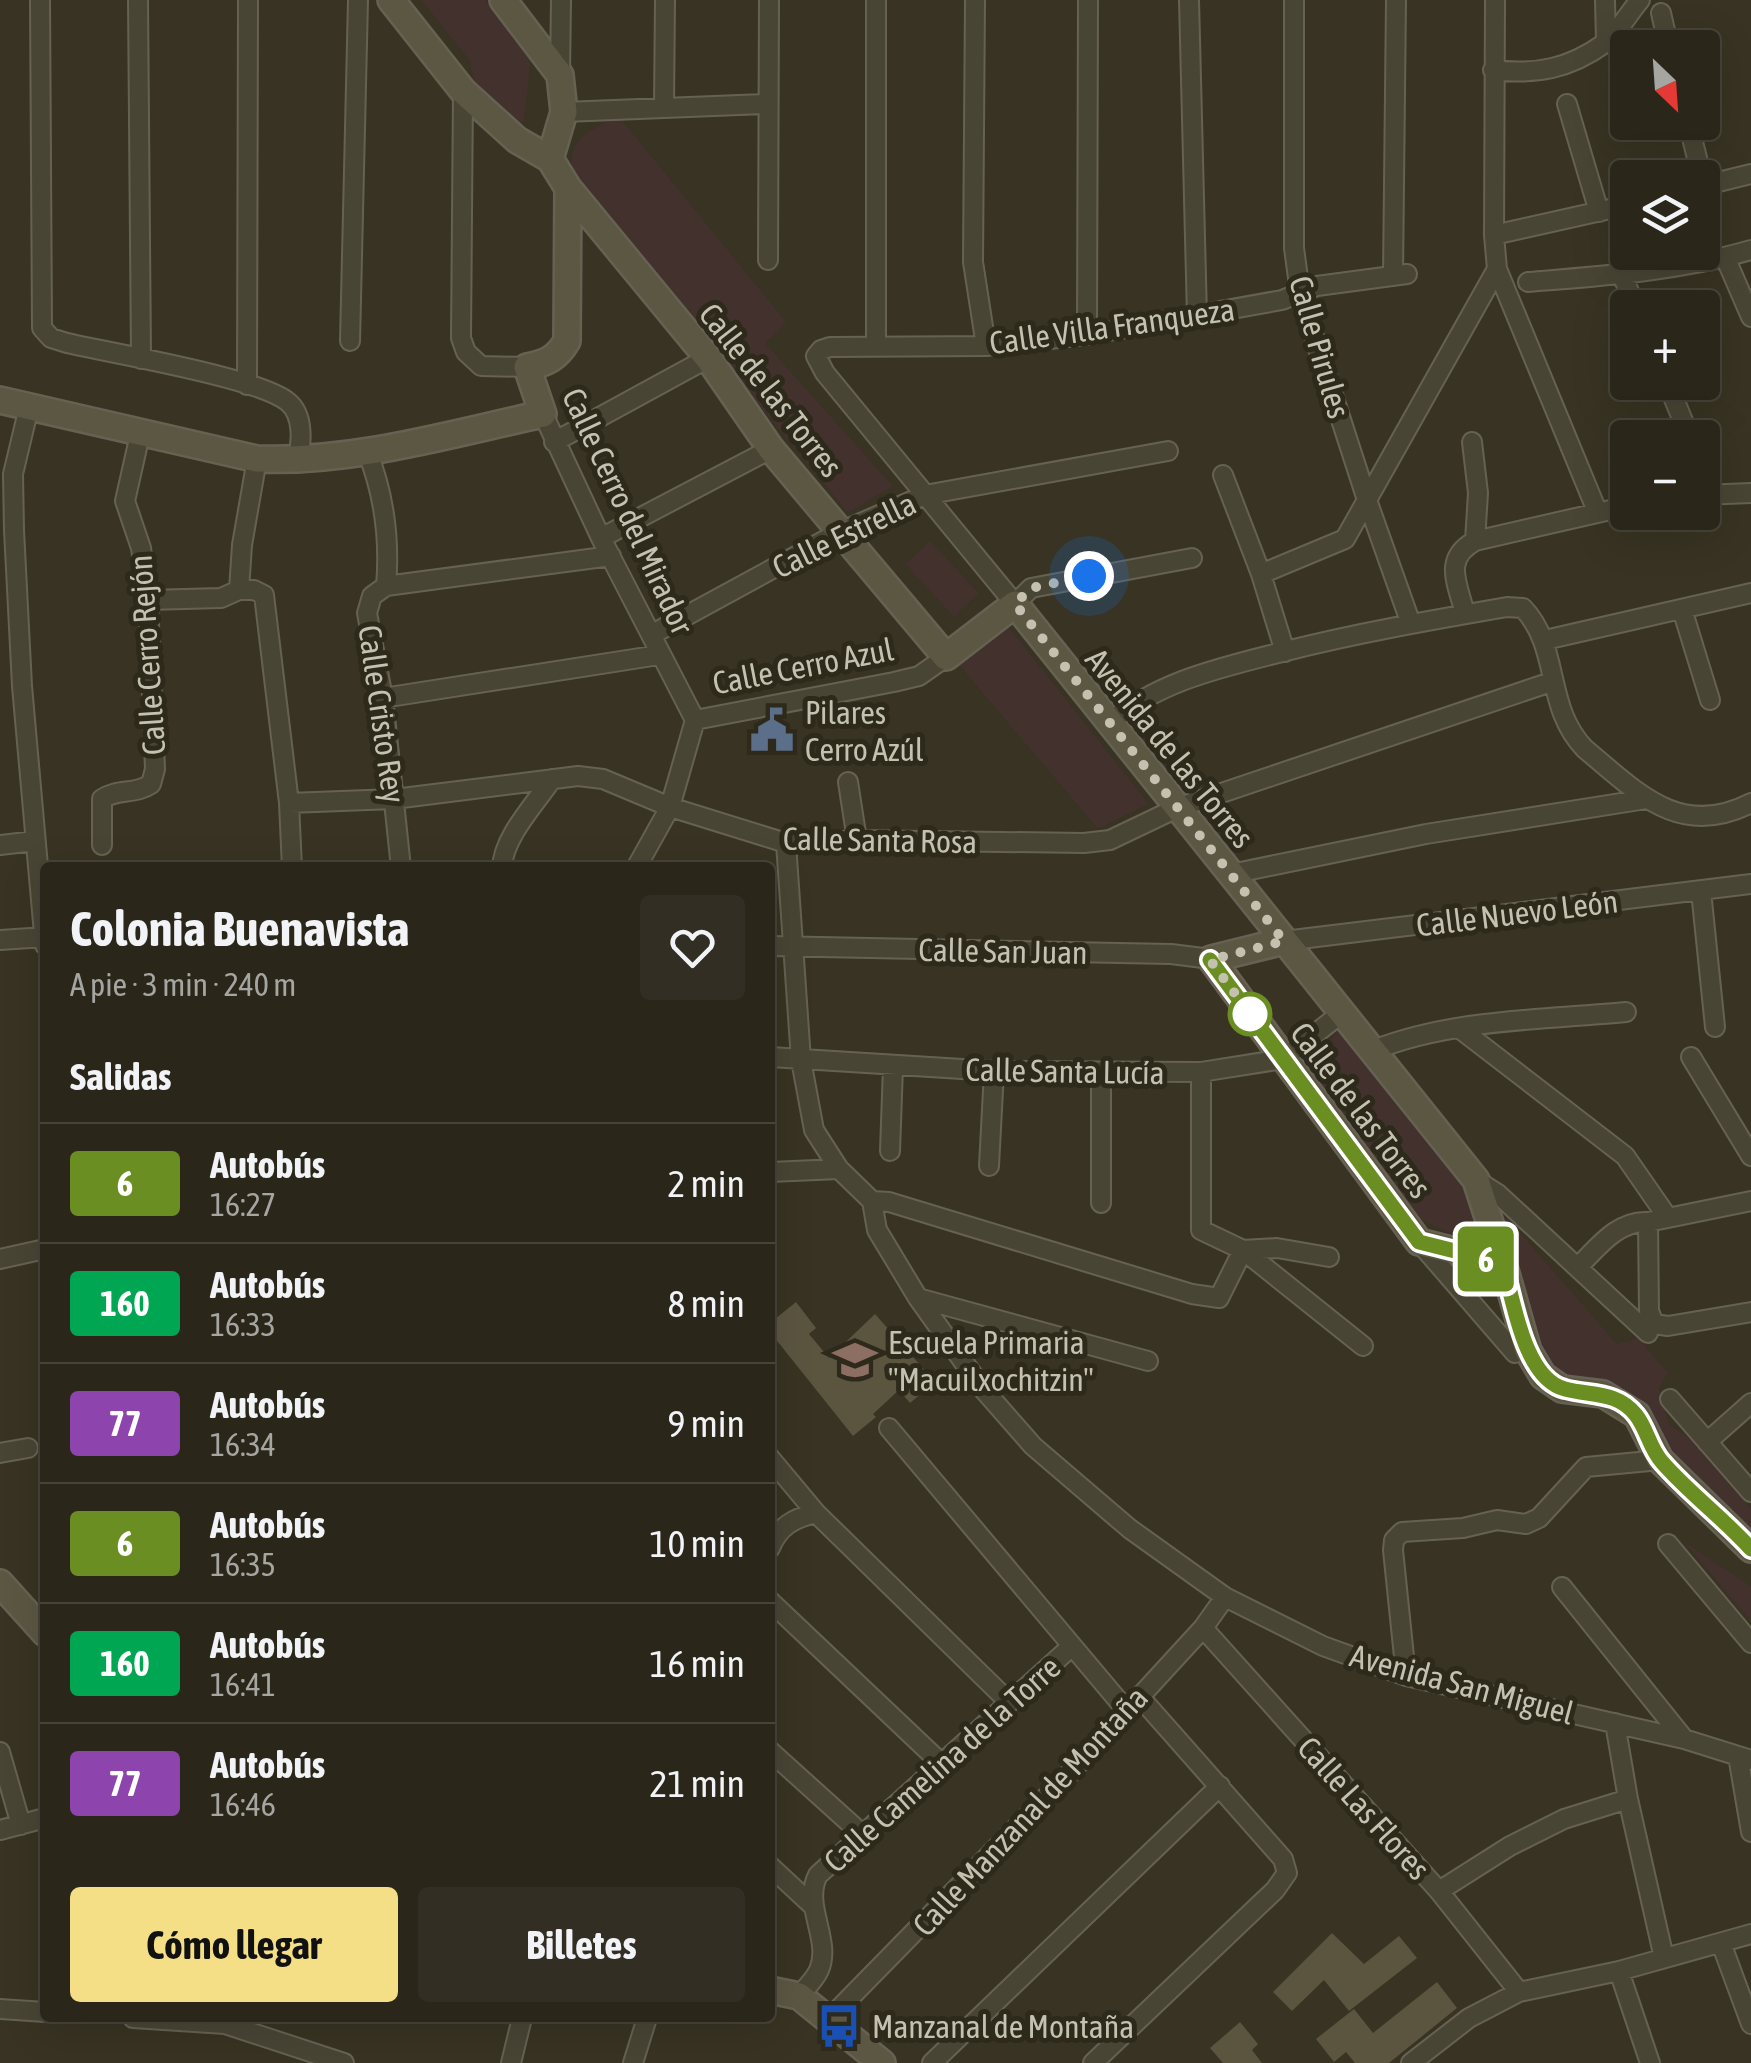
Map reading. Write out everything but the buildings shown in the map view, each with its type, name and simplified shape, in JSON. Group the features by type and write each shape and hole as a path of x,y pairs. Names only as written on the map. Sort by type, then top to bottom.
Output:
{"street":[{"path":"40,0 42,328 51,338 67,344 248,385 286,400 294,410 302,441 296,461"},
{"path":"138,0 141,360"},
{"path":"248,0 248,385"},
{"path":"350,342 358,0"},
{"name":"Calle de las Torres","path":"391,0 463,91 517,140 550,158 568,188 708,358 771,449 946,657"},
{"path":"503,0 560,76"},
{"path":"550,158 564,112 560,76 561,0"},
{"path":"664,106 666,0"},
{"path":"768,260 769,0"},
{"path":"876,0 876,346"},
{"path":"975,0 972,262 986,346"},
{"path":"1086,335 1088,0"},
{"path":"1189,0 1197,317"},
{"name":"Calle Pirules","path":"1294,0 1294,248 1300,293 1412,624"},
{"name":"Calle Villa Franqueza","path":"816,356 830,348 986,346 1086,335 1282,300 1316,286 1400,275 1396,0"},
{"path":"1495,0 1497,269 1597,511"},
{"path":"1605,0 1606,42"},
{"path":"1493,70 1528,74 1552,69 1606,42 1640,0"},
{"path":"1661,12 1665,30"},
{"path":"463,91 461,338 466,352 482,366 528,367"},
{"path":"564,112 766,104"},
{"path":"1567,104 1598,212"},
{"path":"1720,179 1751,174"},
{"name":"Calle Cerro del Mirador","path":"568,188 568,341 558,355 528,367 554,442 695,720"},
{"path":"1494,235 1610,209"},
{"path":"1528,282 1622,274 1751,250"},
{"path":"1725,257 1751,317"},
{"path":"1261,574 1345,539 1497,269"},
{"path":"1622,274 1629,290"},
{"name":"Avenida de las Torres","path":"816,356 825,373 1476,1180 1498,1194 1651,1328"},
{"path":"554,442 708,358"},
{"path":"0,400 258,459 296,461 368,451 543,414"},
{"path":"29,407 13,474 22,686 40,896"},
{"name":"Calle Cerro Rejón","path":"102,845 102,799 114,791 142,790 151,784 155,769 148,600 141,548 125,501 142,430"},
{"path":"1468,545 1478,493 1472,442"},
{"path":"600,538 771,449"},
{"name":"Calle Cristo Rey","path":"368,451 386,520 386,586 372,596 368,612 383,698 400,862"},
{"name":"Calle Estrella","path":"651,635 840,532 925,495 1168,451"},
{"path":"239,590 242,545 258,459"},
{"path":"1223,474 1285,652"},
{"path":"1720,494 1751,493"},
{"path":"1465,614 1455,573 1456,556 1468,545 1610,509"},
{"path":"386,586 611,556"},
{"name":"Calle Cerro Azul","path":"695,720 918,676 1031,588 1192,558"},
{"path":"148,600 222,598 239,590 264,595 292,862"},
{"path":"1545,640 1751,593"},
{"path":"1108,724 1133,702 1200,673 1351,634 1507,607 1523,608 1545,640 1551,682 1574,738 1646,799 1678,814 1714,814 1751,803"},
{"path":"1682,609 1710,700"},
{"path":"383,698 659,655"},
{"name":"Calle Santa Rosa","path":"288,803 394,799 578,776 603,779 670,807 786,843 1084,843 1110,840 1176,808 1551,682"},
{"path":"639,862 670,807 695,720"},
{"path":"502,862 516,832 552,778"},
{"path":"848,782 857,840"},
{"path":"1231,874 1426,834 1646,799"},
{"path":"0,846 35,840"},
{"name":"Avenida San Miguel","path":"786,843 801,1060 814,1130 839,1169 872,1201 878,1230 918,1298 983,1389 1033,1446 1130,1530 1225,1597 1323,1646 1406,1676 1684,1739 1744,1758"},
{"name":"Calle Nuevo León","path":"1284,941 1751,884"},
{"path":"1702,892 1715,1027"},
{"path":"0,940 40,940"},
{"path":"1210,960 1284,941"},
{"path":"775,946 795,947"},
{"name":"Calle San Juan","path":"795,947 1170,954 1210,960"},
{"name":"Calle de las Torres","path":"1210,960 1419,1242 1503,1263"},
{"name":"Calle Santa Lucía","path":"775,1057 994,1071 1201,1072 1282,1058 1342,1012"},
{"path":"1374,1050 1405,1037 1459,1028 1626,1012"},
{"path":"1459,1028 1625,1156 1668,1218"},
{"path":"1690,1056 1751,1156"},
{"path":"890,1152 893,1066"},
{"path":"990,1166 994,1071"},
{"path":"1201,1072 1201,1230 1243,1250 1362,1346"},
{"path":"1101,1203 1102,1074"},
{"path":"775,1172 839,1169"},
{"name":"Avenida de las Torres","path":"1476,1180 1503,1263"},
{"path":"872,1201 889,1202 1192,1294 1219,1298 1243,1250"},
{"path":"1578,1267 1620,1228 1634,1221 1648,1222 1751,1201"},
{"path":"1648,1222 1651,1328 1751,1312"},
{"path":"1419,1242 1515,1353"},
{"path":"1243,1250 1277,1248 1329,1257"},
{"path":"0,1259 40,1250"},
{"path":"1503,1263 1528,1351 1542,1376 1562,1389 1603,1394 1636,1415 1660,1460 1751,1549"},
{"path":"918,1298 1148,1360"},
{"path":"1670,1398 1751,1492"},
{"path":"1707,1442 1751,1403"},
{"path":"889,1428 1072,1646 1220,1786 1283,1859 1287,1873 1275,1890 1094,2063"},
{"path":"0,1454 28,1448"},
{"path":"1406,1676 1393,1550 1394,1540 1402,1532 1463,1528 1496,1520 1526,1524 1538,1518 1586,1467 1660,1460"},
{"path":"775,1464 816,1512 1009,1702"},
{"path":"775,1537 779,1529 816,1512"},
{"path":"1668,1544 1751,1643"},
{"path":"0,1583 40,1627"},
{"path":"1562,1586 1684,1739"},
{"name":"Calle Manzanal de Montaña","path":"829,2019 1133,1704 1203,1628 1225,1597"},
{"path":"775,1607 942,1763"},
{"name":"Calle Las Flores","path":"1203,1628 1439,1891 1519,1992"},
{"name":"Calle Camelina de la Torre","path":"800,1996 818,1972 822,1956 814,1907 813,1885 818,1875 1072,1646"},
{"path":"1615,1723 1664,1958"},
{"path":"0,1752 21,1825"},
{"path":"775,1756 862,1834"},
{"path":"1744,1758 1751,1832"},
{"path":"932,2063 1220,1786"},
{"path":"1439,1891 1510,1846 1564,1818 1628,1798"},
{"path":"0,1830 40,1819"},
{"path":"775,1871 814,1907"},
{"path":"1411,2063 1430,2057 1468,2018 1519,1992 1620,1971 1751,1934"},
{"path":"1720,1943 1751,2024"},
{"path":"1620,1971 1650,2063"},
{"path":"775,1991 800,1996 882,2063"},
{"path":"0,2008 40,2012"},
{"path":"228,2022 344,2063"},
{"path":"510,2063 521,2022"},
{"path":"633,2063 646,2022"}],"shaded area":[{"path":"421,0 485,0 531,55 524,123 500,116 475,86 470,61"},
{"path":"618,115 787,323 765,343 893,486 848,513 574,180 575,146 587,133"},
{"path":"930,541 979,593 954,617 905,564"},
{"path":"1006,624 1149,804 1098,829 958,664"},
{"path":"1340,1028 1460,1173 1482,1243 1477,1247 1422,1220 1297,1062 1323,1049"},
{"path":"1500,1210 1617,1344 1638,1338 1668,1373 1659,1389 1669,1424 1694,1442 1751,1509 1751,1539 1661,1454 1638,1410 1569,1379 1539,1352 1495,1217"},
{"path":"1683,1541 1751,1586 1751,1621"}],"bus line":[{"name":"6","path":"1210,960 1419,1242 1503,1263 1528,1351 1542,1376 1562,1389 1603,1394 1636,1415 1660,1460 1751,1549"}],"place":[{"name":"Pilares Cerro Azúl","path":"772,730"},
{"name":"Escuela Primaria \"Macuilxochitzin\"","path":"855,1360"},
{"name":"Manzanal de Montaña","path":"839,2026"}],"route":[{"path":"1089,576 1031,588 1015,604 1284,941 1210,960 1250,1014"}]}
